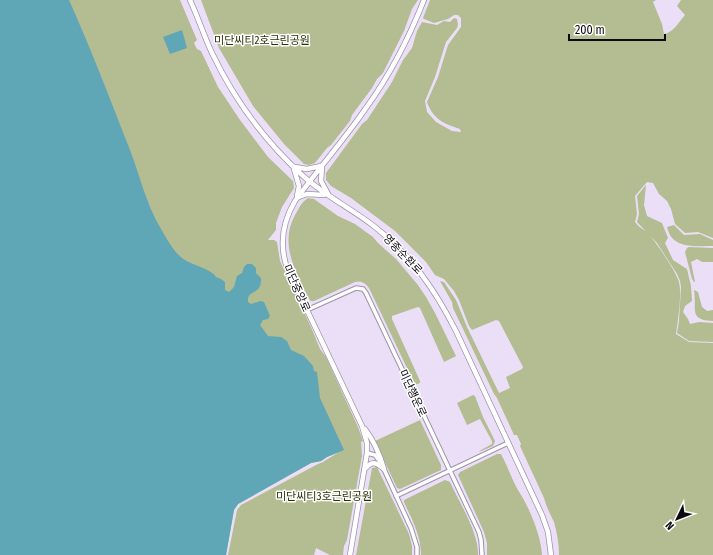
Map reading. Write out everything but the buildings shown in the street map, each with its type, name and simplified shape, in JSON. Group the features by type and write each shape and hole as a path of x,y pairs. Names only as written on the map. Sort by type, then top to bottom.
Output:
{"street":[{"name":"영종순환로","path":"190,0 212,53 230,86 260,130 309,182 390,239 426,279 447,315 546,524 550,539 551,555"},
{"name":"미단중앙로","path":"350,555 368,453 367,443 362,426 287,268 282,249 282,238 285,220 296,199 360,117 379,89 406,41 424,0"},
{"path":"296,199 299,186 294,167 307,170 322,165"},
{"path":"322,165 321,181 330,197"},
{"path":"296,199 312,193 330,197"},
{"name":"미단행운로","path":"307,310 356,288 363,289 366,293 479,532 482,555"},
{"path":"362,426 371,437 384,469"},
{"path":"396,496 450,472 508,443"},
{"path":"368,453 377,457 384,469 411,528 417,547 417,555"},
{"path":"365,469 374,463 384,469"}],"green space":[{"name":"미단씨티3호근린공원","path":"0,0 180,0 197,40 194,43 197,49 201,51 218,87 240,120 268,157 293,181 294,188 282,207 276,223 276,230 268,240 274,240 277,242 280,261 320,349 326,357 363,441 361,442 362,456 343,555 330,555 316,548 314,555 228,555 237,510 241,505 339,452 321,461 311,463 238,504 234,510 226,555 0,555"},
{"name":"미단씨티2호근린공원","path":"201,0 418,0 412,9 404,31 383,73 377,79 352,115 350,121 331,145 315,163 309,165 304,164 284,144 253,106 219,48"},
{"path":"430,0 656,0 653,2 662,24 664,34 673,29 685,15 677,6 681,0 713,0 713,238 698,232 685,233 675,224 667,201 659,194 653,183 647,182 635,196 637,214 635,222 647,232 655,242 672,267 679,282 680,300 676,334 689,342 713,343 713,555 559,555 558,538 554,522 520,446 521,444 517,435 514,435 453,308 452,302 440,281 444,282 456,300 467,327 499,393 510,388 506,377 522,369 523,367 499,321 496,320 472,330 459,300 444,279 435,275 426,262 395,231 351,198 331,186 326,180 326,173 362,124 367,120 392,82 403,60 412,48 417,31 422,22 437,25 444,21 450,22 454,18 457,19 457,28 446,42 435,77 425,101 427,112 436,122 452,131 461,132 460,129 444,123 436,117 429,108 427,102 438,77 448,45 461,27 461,18 458,15 454,15 448,19 434,23 424,19 423,18"},
{"path":"646,185 644,205 647,216 662,223 668,238 665,243 673,260 687,269 691,286 692,301 685,306 683,312 690,324 699,322 713,323 713,342 689,341 677,333 681,287 680,281 657,243 637,222 639,214 637,196"},
{"path":"308,198 314,199 338,216 355,224 373,237 396,259 426,297 456,356 444,362 420,308 418,307 392,316 420,381 420,383 415,385 366,284 362,282 355,282 314,301 309,299 295,269 289,247 290,226 302,204"},
{"path":"674,225 684,235 700,234 713,240 713,246 692,246 677,242 671,236 667,227"},
{"path":"689,247 713,248 713,262 702,262 697,259 691,262 695,282 692,279 685,252"},
{"path":"694,290 698,292 702,307 707,311 713,310 713,321 705,320 697,316 695,312"},
{"path":"473,395 475,396 483,417 495,441 493,446 479,452 492,444 492,441 480,419 467,425 457,403"},
{"path":"420,420 441,465 441,470 400,489 397,488 375,441"},
{"path":"497,454 501,454 530,513 537,530 542,555 487,555 487,543 484,532 458,475 460,472"},
{"path":"377,467 409,534 412,546 412,555 356,555 372,468"},
{"path":"445,480 450,482 468,518 475,537 478,555 421,555 418,534 404,500"}],"water":[{"path":"0,0 69,0 130,150 151,210 170,245 182,258 206,269 225,282 225,290 229,292 234,287 237,276 242,273 244,267 247,264 252,264 256,268 256,273 261,278 261,282 260,287 249,295 248,302 251,304 261,301 264,302 270,316 268,319 263,320 260,325 268,336 281,337 287,341 291,350 304,356 313,366 314,371 317,372 320,398 344,450 321,461 311,463 238,504 234,510 226,555 0,555"},
{"path":"182,30 187,48 170,54 163,37"}]}
